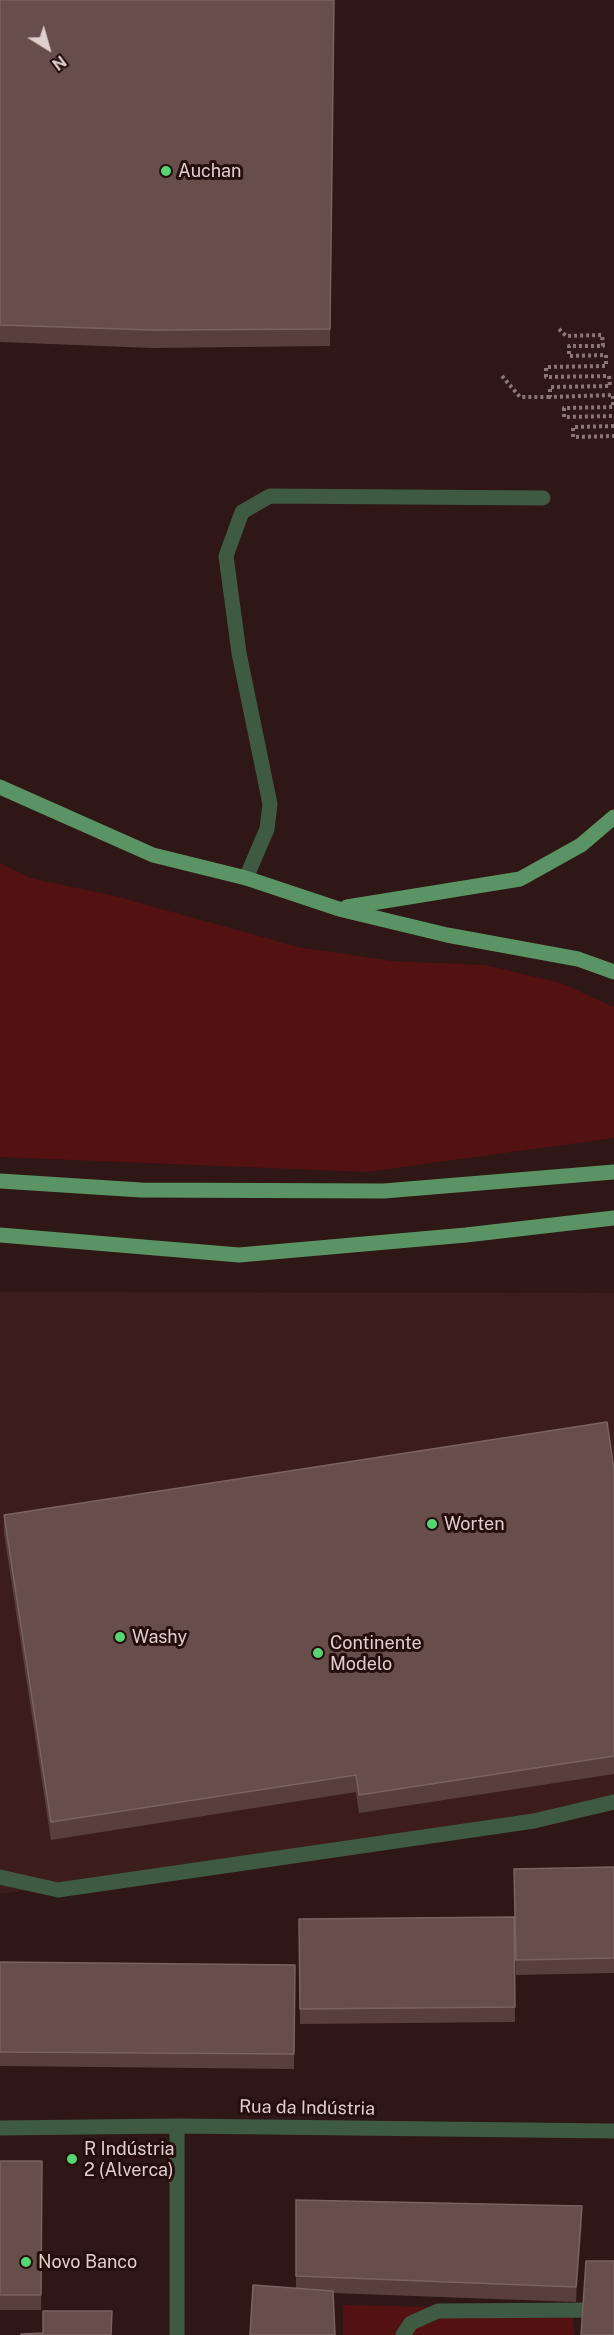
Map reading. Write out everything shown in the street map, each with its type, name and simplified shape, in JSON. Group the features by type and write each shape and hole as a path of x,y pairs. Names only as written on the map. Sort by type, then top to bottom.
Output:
{"main road":[{"path":"0,787 153,855 246,878 339,909 447,935 578,959 614,972"},
{"path":"339,909 520,879 582,845 614,817"},
{"path":"0,1181 141,1190 384,1191 614,1172"},
{"path":"0,1235 239,1255 466,1235 614,1218"}],"street":[{"path":"246,878 267,829 270,804 239,653 226,556 242,512 270,496 543,498"},
{"path":"0,1877 58,1890 534,1821 614,1802"},
{"path":"177,2126 177,2335"},
{"name":"Rua da Indústria","path":"0,2128 177,2126 614,2131"},
{"path":"403,2335 411,2323 438,2311 592,2310 592,2335"}],"path":[{"path":"550,397 550,387 610,386 609,376 546,377 546,368 606,366 606,355 569,356 569,346 603,345 602,335 566,336 559,328"},
{"path":"502,376 520,397 613,395 613,407 564,408 564,417 614,416"},
{"path":"614,426 573,428 573,437 614,436"}],"shaded area":[{"path":"0,863 30,878 115,896 298,947 392,961 485,965 561,983 614,1007 614,1138 366,1172 0,1157"},
{"path":"0,1292 614,1293 614,1804 0,1894"},
{"path":"343,2305 573,2310 574,2335 343,2335"}],"building":[{"name":"Auchan","path":"0,0 334,0 330,329 152,330 0,325"},
{"name":"Continente Modelo","path":"607,1422 614,1469 614,1756 359,1795 356,1775 51,1822 4,1515"},
{"path":"614,1867 614,1958 516,1960 514,1869"},
{"path":"514,1917 515,2007 300,2009 299,1919"},
{"path":"0,1962 295,1965 294,2054 0,2052"},
{"path":"0,2161 42,2161 41,2295 0,2295"},
{"path":"296,2200 582,2206 576,2287 296,2276"},
{"path":"586,2261 614,2261 614,2335 581,2335"},
{"path":"253,2285 333,2291 335,2335 250,2335"},
{"path":"43,2311 112,2311 111,2335 21,2335 43,2333"}],"place":[{"name":"Auchan","path":"166,171"},
{"name":"Worten","path":"432,1524"},
{"name":"Washy","path":"120,1637"},
{"name":"Continente Modelo","path":"318,1653"},
{"name":"R Indústria 2 (Alverca)","path":"72,2159"},
{"name":"Novo Banco","path":"26,2262"}]}
